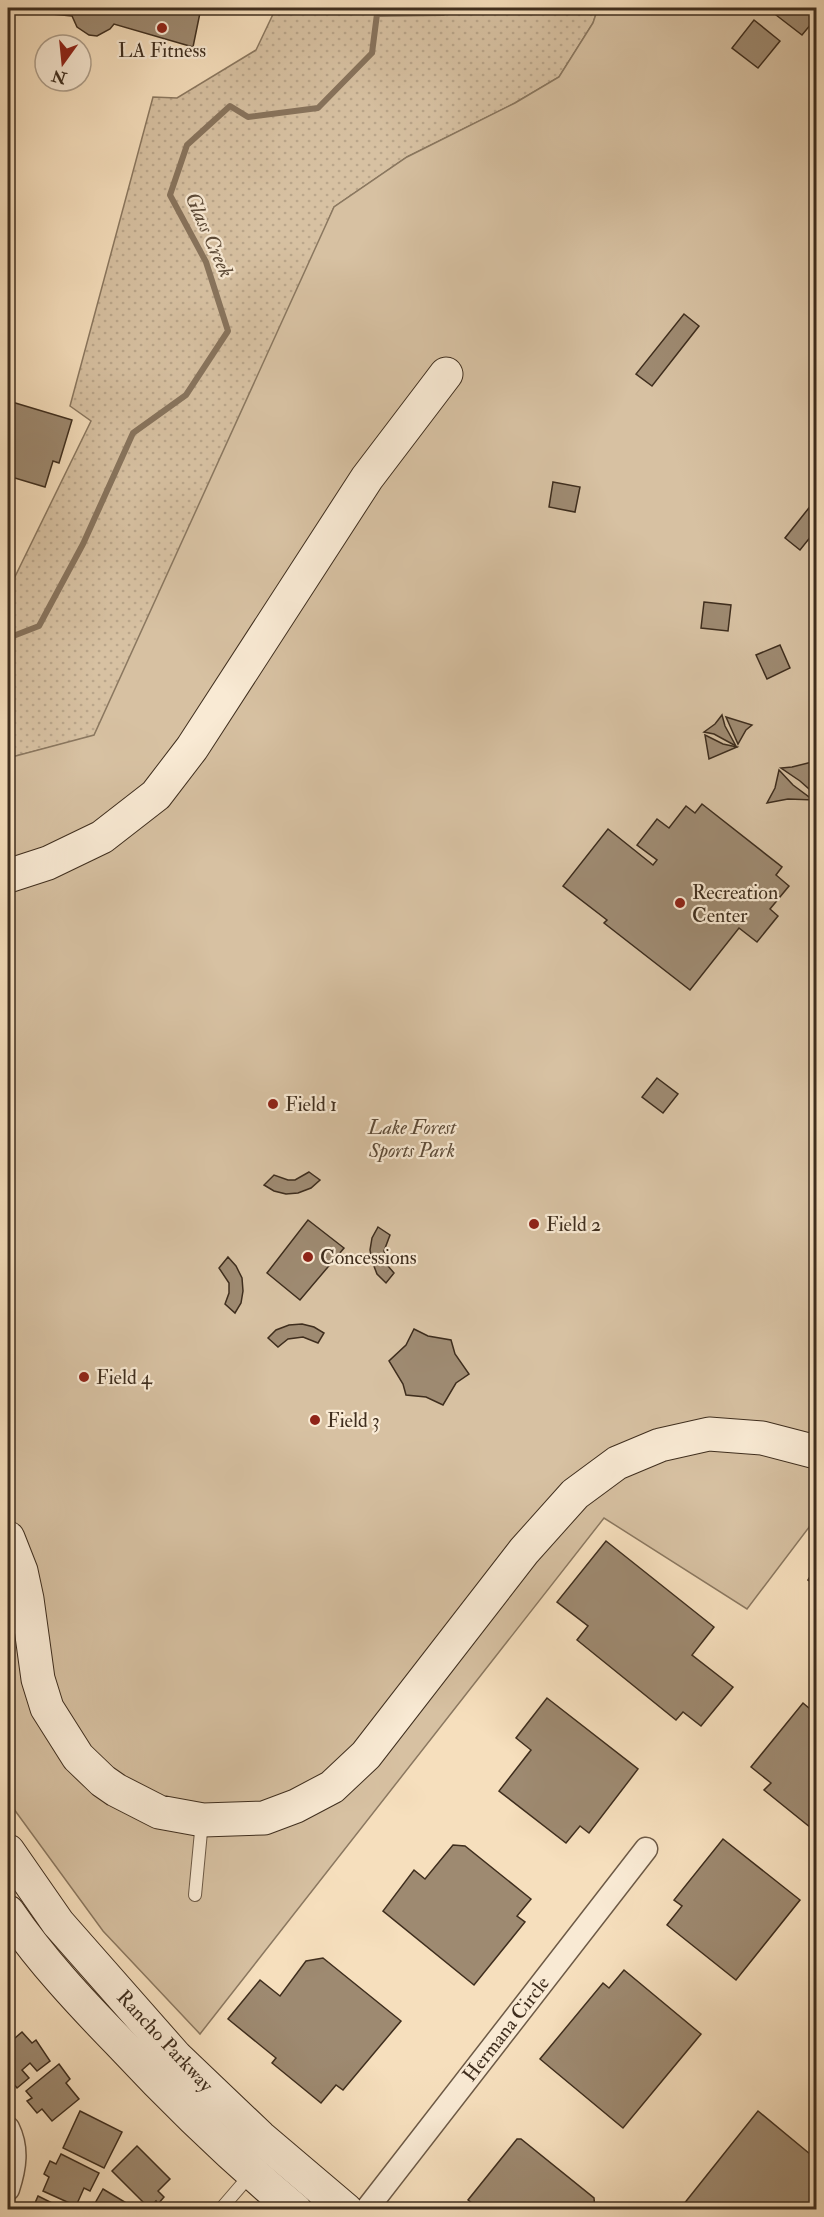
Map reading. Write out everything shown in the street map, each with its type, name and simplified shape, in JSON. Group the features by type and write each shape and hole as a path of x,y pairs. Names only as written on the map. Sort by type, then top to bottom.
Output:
{"street":[{"path":"8,876 48,863 102,837 156,795 192,748 367,478 446,374"},
{"path":"8,1538 21,1571 38,1678 47,1708 68,1742 97,1776 130,1799 159,1812 202,1820 264,1818 296,1806 332,1787 366,1755 532,1543 575,1494 617,1463 660,1445 709,1434 762,1438 816,1452"},
{"name":"Hermana Circle","path":"366,2210 646,1849"},
{"name":"Rancho Parkway","path":"8,1851 58,1923 176,2057 260,2137 346,2210"},
{"name":"Rancho Parkway","path":"8,1912 79,2001 152,2077 252,2173 295,2210"},
{"path":"8,2128 13,2138 15,2156 14,2172 8,2189"}],"lane":[{"path":"195,1895 202,1820"},
{"path":"220,2210 252,2173"}],"green space":[{"path":"276,8 598,8 593,23 559,77 515,103 407,157 334,207 217,485 94,736 8,758 8,591 91,421 70,406 153,97 177,98 256,50"},
{"name":"Lake Forest Sports Park","path":"598,8 816,8 816,1518 747,1609 604,1518 200,2034 103,1931 8,1801 8,758 94,735 334,207 407,157 515,103 559,77 593,23"}],"building":[{"name":"LA Fitness","path":"23,8 201,8 193,47 114,24 110,29 97,36 93,36 93,33 86,33 77,27 72,16 22,11"},
{"path":"782,8 816,8 816,18 802,35 776,15"},
{"path":"754,20 780,41 758,68 732,48"},
{"path":"684,314 699,326 652,386 636,374"},
{"path":"12,402 72,420 59,463 53,461 45,487 8,476 8,415"},
{"path":"553,482 580,487 575,512 549,507"},
{"path":"816,499 816,530 800,550 785,538"},
{"path":"704,602 731,605 728,631 701,628"},
{"path":"780,645 790,668 767,679 756,655"},
{"path":"722,715 736,746 714,734 704,732"},
{"path":"726,717 752,725 746,730 738,744"},
{"path":"705,735 723,744 737,747 709,759"},
{"path":"816,761 814,799 809,789 781,768"},
{"path":"779,770 793,785 813,800 788,799 767,803 775,788"},
{"name":"Recreation Center","path":"702,804 782,867 776,875 789,886 770,909 778,916 757,942 739,928 690,990 604,923 607,920 563,886 608,829 653,865 657,860 637,845 657,819 669,828 686,806 695,813"},
{"path":"657,1078 678,1094 663,1113 642,1097"},
{"path":"309,1172 320,1180 311,1188 298,1193 286,1194 264,1185 274,1175 295,1180"},
{"name":"Concessions","path":"308,1220 344,1248 300,1300 267,1273"},
{"path":"378,1227 390,1235 384,1251 388,1266 394,1273 386,1283 377,1274 370,1250 372,1238"},
{"path":"228,1257 242,1278 241,1303 235,1313 225,1304 229,1293 229,1283 219,1268"},
{"path":"302,1324 324,1333 318,1343 303,1337 288,1339 278,1347 268,1338 276,1330 289,1325"},
{"path":"414,1329 428,1336 451,1340 455,1354 469,1374 456,1383 443,1405 426,1397 406,1395 403,1384 389,1361 406,1345"},
{"path":"606,1541 714,1627 692,1655 733,1687 701,1726 683,1712 676,1720 577,1640 588,1626 557,1602"},
{"path":"816,1566 816,1586 808,1580"},
{"path":"547,1698 638,1769 589,1833 580,1826 566,1843 499,1791 531,1750 516,1738"},
{"path":"803,1703 816,1714 816,1832 764,1790 771,1783 751,1767"},
{"path":"723,1839 800,1900 736,1980 667,1925 682,1906 674,1900"},
{"path":"453,1845 465,1846 531,1899 517,1916 525,1922 474,1985 383,1911 414,1870 425,1879"},
{"path":"323,1958 401,2021 343,2090 336,2085 321,2103 272,2063 276,2058 228,2019 260,1980 280,1996 306,1961"},
{"path":"624,1970 701,2034 623,2128 540,2059 603,1983 609,1988"},
{"path":"22,2032 32,2043 36,2040 50,2061 37,2071 30,2063 22,2070 29,2078 17,2088 8,2077 8,2044"},
{"path":"59,2064 70,2079 66,2083 79,2099 52,2121 42,2109 37,2113 27,2101 32,2098 26,2091"},
{"path":"80,2111 122,2132 104,2168 63,2148"},
{"path":"758,2111 816,2159 816,2210 679,2210"},
{"path":"517,2139 521,2139 594,2198 595,2210 475,2210 477,2207 468,2200"},
{"path":"137,2146 170,2179 158,2191 164,2197 158,2204 156,2201 149,2208 112,2171"},
{"path":"61,2154 99,2173 90,2191 84,2188 76,2206 43,2191 49,2177 44,2174 50,2161 56,2164"},
{"path":"103,2189 138,2210 101,2210 94,2205"},
{"path":"38,2196 66,2210 32,2210"}],"waterway":[{"name":"Glass Creek","path":"8,638 39,626 83,544 133,433 186,395 228,331 206,262 170,195 187,145 230,106 248,117 318,108 372,53 377,14 443,13 455,8"}],"place":[{"name":"LA Fitness","path":"162,28"},
{"name":"Recreation Center","path":"680,903"},
{"name":"Field 1","path":"273,1104"},
{"name":"Field 2","path":"534,1224"},
{"name":"Concessions","path":"308,1257"},
{"name":"Field 4","path":"84,1377"},
{"name":"Field 3","path":"315,1420"}]}
